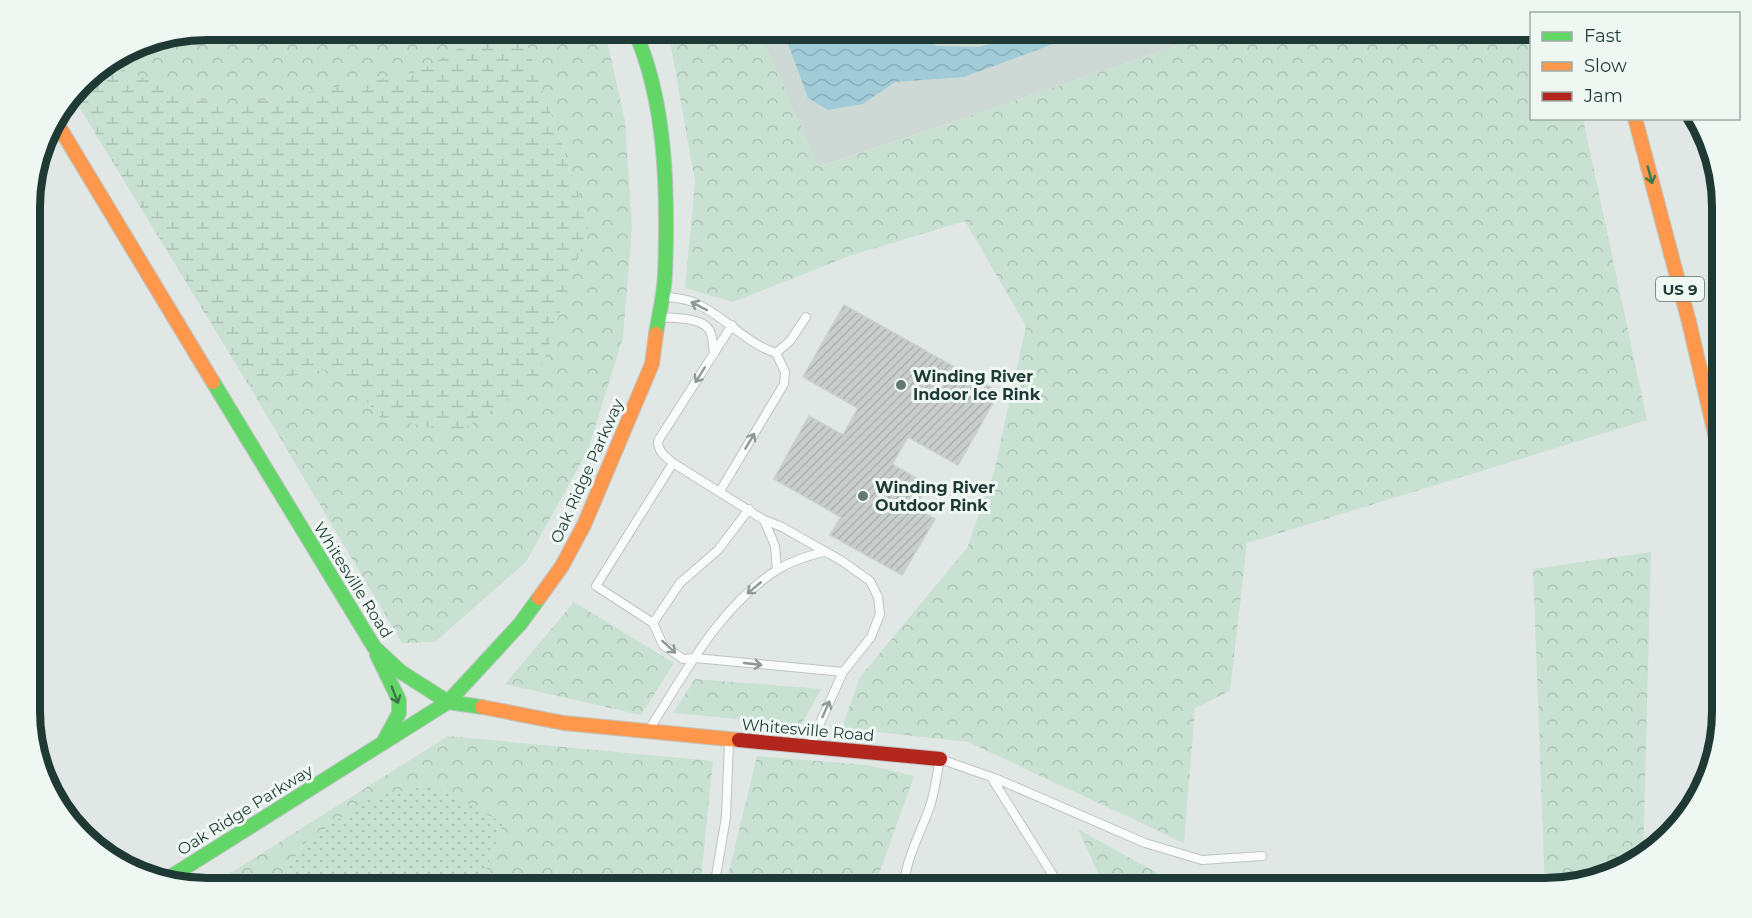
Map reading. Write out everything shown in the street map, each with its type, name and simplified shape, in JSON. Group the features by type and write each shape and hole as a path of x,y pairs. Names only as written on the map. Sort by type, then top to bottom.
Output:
{"main road":[{"name":"Oak Ridge Parkway","path":"175,874 448,702 520,624 562,566 584,525 652,364 663,296 665,179 657,105 639,41"},
{"name":"US 9","path":"1636,120 1689,322 1712,421"},
{"name":"Whitesville Road","path":"60,129 374,648 401,672 448,702 564,723 940,759"},
{"path":"374,648 399,700 399,713 383,742"}],"lane":[{"path":"663,296 694,302 732,325 737,332 762,348 776,353 785,372 784,384 720,491"},
{"path":"659,317 702,323 708,327 714,354"},
{"path":"776,353 790,341 806,317"},
{"path":"732,325 658,441 658,448 673,463 764,520 782,527 842,561 870,581 878,597 880,614 871,637 843,672 809,746"},
{"path":"673,463 596,586 653,623 663,645 683,659 694,658 843,672"},
{"path":"653,623 680,583 718,550 749,509"},
{"path":"764,520 775,546 777,570"},
{"path":"648,731 694,658 740,600 777,570 800,558 824,552"},
{"path":"716,878 726,817 729,739"},
{"path":"905,877 930,805 940,759 991,777 1145,843 1202,860 1262,856"},
{"path":"991,777 1054,877"}],"shaded area":[{"path":"763,41 1192,41 818,167"}],"green space":[{"path":"471,41 419,72 223,108 117,68 154,49 186,42"},
{"path":"471,41 526,41 589,224 538,378 458,433 379,417 339,367 248,384 77,104 98,82 117,68 223,108 418,72"},
{"path":"526,41 607,41 625,121 632,227 623,337 588,450 526,562 435,642 402,643 248,384 339,367 379,417 589,224"},
{"path":"670,41 764,41 819,167 1192,41 1530,41 1530,120 1583,120 1647,420 1247,543 1230,691 1195,708 1184,843 968,742 842,728 860,677 967,548 994,472 1026,326 965,221 852,255 733,302 685,288 695,182"},
{"path":"1651,552 1643,844 1598,869 1555,877 1545,877 1533,569"},
{"path":"574,602 674,663 641,715 505,684"},
{"path":"695,679 821,689 801,725 673,713"},
{"path":"448,736 713,761 701,878 483,878 503,823 303,844 283,878 223,878"},
{"path":"757,756 868,765 914,776 878,878 728,878"},
{"path":"432,785 503,823 483,878 283,878 303,844 369,798"},
{"path":"1078,829 1165,877 1100,877"}],"water":[{"path":"787,41 928,41 937,46 979,47 998,41 1061,41 964,77 895,82 863,104 828,110 808,98"}],"building":[{"path":"844,305 999,392 958,465 908,437 892,464 928,485 915,508 935,519 902,575 830,535 841,517 774,479 809,416 843,435 858,408 803,377"}],"traffic: fast":[{"path":"638,41 653,87 659,118 665,182 665,275 656,334"},
{"path":"213,382 374,647 401,672 448,702 482,707"},
{"path":"175,874 448,702 520,624 539,598"},
{"path":"377,655 399,700 399,713 384,741"}],"traffic: slow":[{"path":"1636,120 1689,322 1712,421"},
{"path":"60,129 213,382"},
{"path":"539,598 562,566 584,525 652,364 656,334"},
{"path":"482,707 564,723 739,740"}],"traffic: jam":[{"path":"739,740 940,759"}],"place":[{"name":"Winding River Indoor Ice Rink","path":"901,385"},
{"name":"Winding River Outdoor Rink","path":"863,496"}]}
